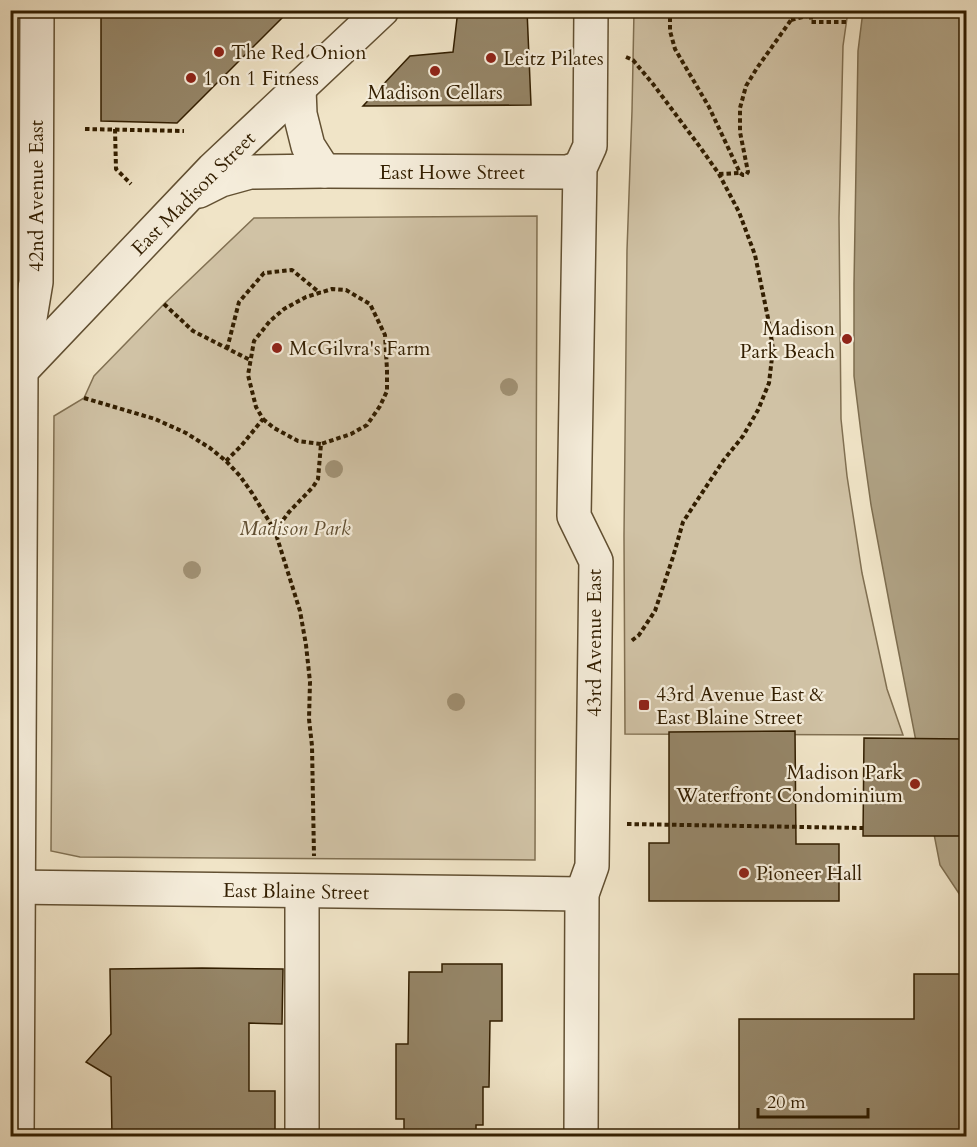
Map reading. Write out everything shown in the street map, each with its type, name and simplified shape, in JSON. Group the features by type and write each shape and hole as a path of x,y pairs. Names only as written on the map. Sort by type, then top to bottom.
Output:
{"street":[{"name":"42nd Avenue East","path":"17,1137 14,887 16,377 36,282 37,10"},
{"name":"East Madison Street","path":"16,377 213,169 381,10"},
{"name":"43rd Avenue East","path":"581,1137 582,894 592,866 596,561 574,516 580,168 590,146 591,10"},
{"path":"299,89 300,114 308,146 324,171"},
{"name":"East Howe Street","path":"186,198 221,180 250,172 567,172 580,168"},
{"name":"East Blaine Street","path":"14,887 582,894"},
{"path":"302,891 302,1137"}],"path":[{"path":"670,10 670,31 675,49 709,107 740,174"},
{"path":"718,174 746,175 748,172 740,132 740,108 746,86 791,20 791,11 723,10"},
{"path":"791,20 811,13 811,21 846,21"},
{"path":"624,644 639,635 655,611 674,557 682,522 723,460 743,436 758,410 769,383 772,349 769,323 754,255 739,212 718,174 684,124 633,60 625,57"},
{"path":"85,129 184,130"},
{"path":"115,129 116,169 131,184"},
{"path":"227,349 239,302 264,273 292,270 320,293"},
{"path":"332,289 346,290 370,304 385,335 387,391 367,425 351,434 321,444 298,441 263,419 252,394 248,375 250,360 254,341 270,321 284,309 306,297 332,289"},
{"path":"164,304 193,331 250,360"},
{"path":"84,398 155,419 186,433 210,448 226,461 252,493 275,531 300,611 309,673 314,859"},
{"path":"226,461 263,419"},
{"path":"275,531 318,479 321,444"},
{"path":"622,824 863,828"}],"green space":[{"path":"634,11 848,11 843,46 839,218 841,419 862,573 887,689 903,735 625,734 624,536 627,250"},
{"name":"Madison Park","path":"537,216 535,860 80,857 51,851 54,416 84,398 94,376 164,304 254,218"}],"shaded area":[{"path":"863,11 966,11 966,904 940,865 871,505 854,376 858,51"}],"building":[{"path":"101,10 290,10 177,123 101,121"},
{"path":"458,10 527,10 531,105 363,106 410,56 453,52"},
{"path":"795,731 796,844 839,844 839,901 649,901 649,843 669,843 669,732"},
{"name":"Madison Park Waterfront Condominium","path":"864,738 966,739 966,836 863,836"},
{"path":"442,964 502,964 502,1021 490,1021 489,1087 483,1087 483,1125 476,1125 476,1137 404,1134 404,1119 396,1119 396,1044 408,1044 409,972 442,972"},
{"path":"110,969 283,969 282,1024 249,1023 249,1091 275,1091 275,1137 112,1137 111,1077 86,1062 111,1034"},
{"path":"914,974 966,974 966,1137 818,1137 818,1133 739,1133 739,1019 914,1019"}],"place":[{"name":"The Red Onion","path":"219,52"},
{"name":"Leitz Pilates","path":"491,58"},
{"name":"Madison Cellars","path":"435,71"},
{"name":"1 on 1 Fitness","path":"191,78"},
{"name":"Madison Park Beach","path":"847,339"},
{"name":"McGilvra's Farm","path":"277,348"},
{"name":"43rd Avenue East & East Blaine Street","path":"644,705"},
{"name":"Madison Park Waterfront Condominium","path":"915,784"},
{"name":"Pioneer Hall","path":"744,873"}]}
